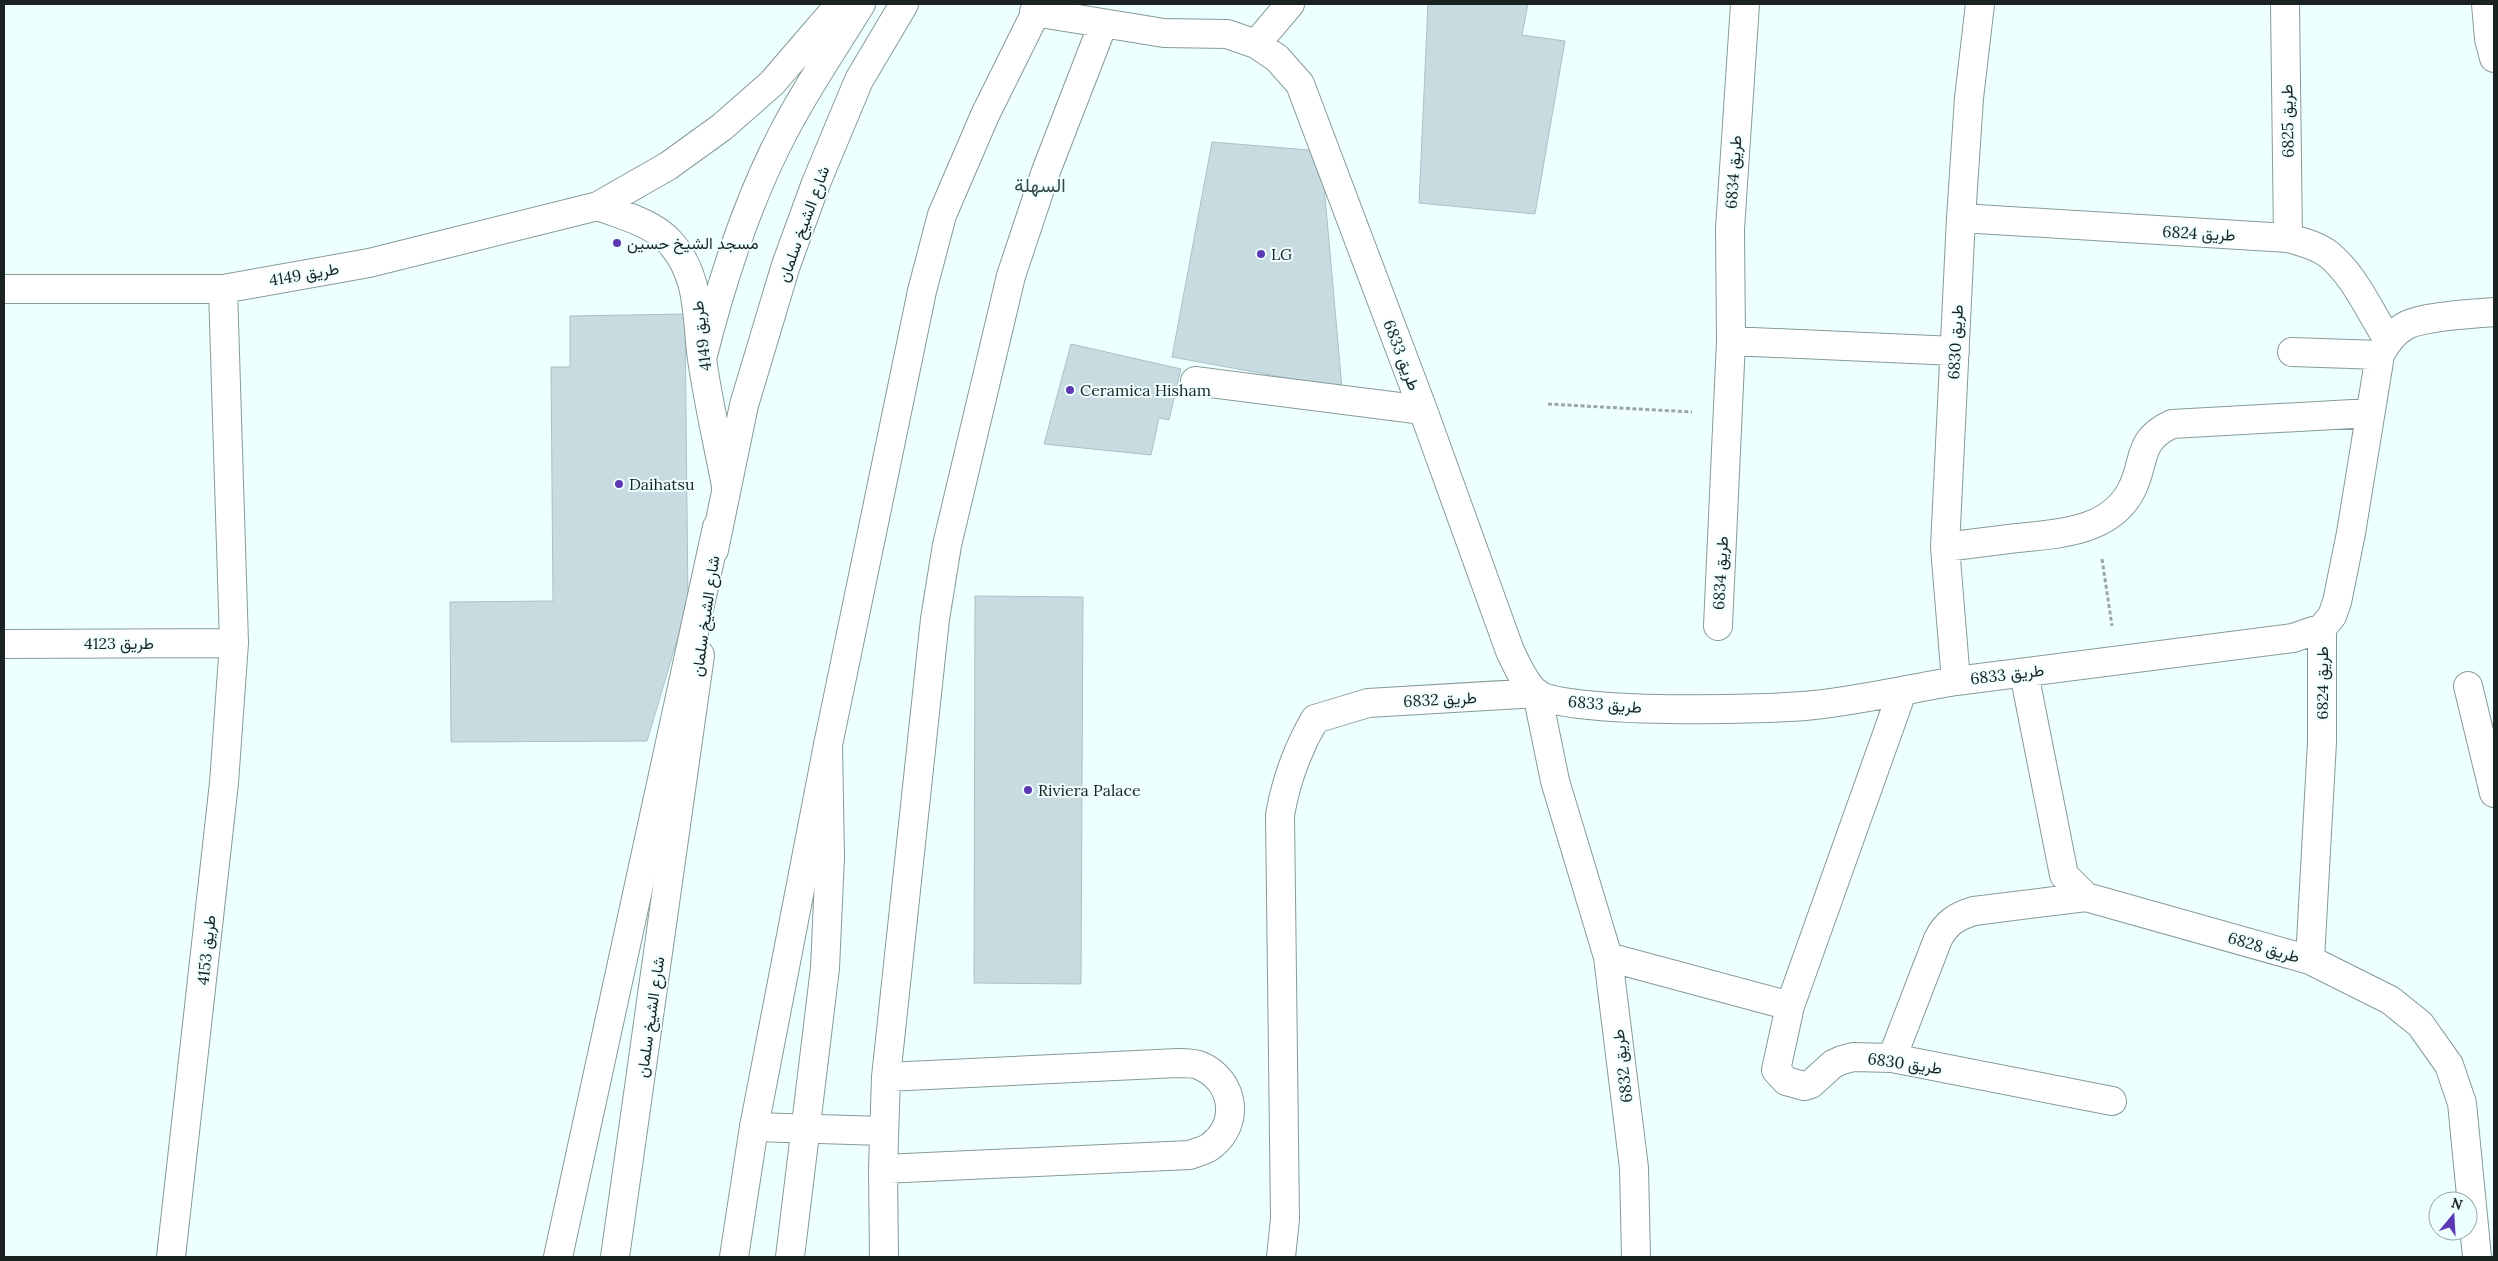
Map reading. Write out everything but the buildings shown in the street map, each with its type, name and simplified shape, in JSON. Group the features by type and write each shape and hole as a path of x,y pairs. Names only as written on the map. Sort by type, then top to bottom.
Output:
{"main road":[{"name":"طريق 4149","path":"4,289 222,289 369,262 598,206 668,166 722,127 772,83 840,4"},
{"path":"702,359 719,292 752,199 781,137 861,4"},
{"name":"شارع الشيخ سلمان","path":"615,1257 678,817 717,527 744,405 786,265 813,192 859,80 904,4"},
{"path":"1256,44 1290,4"},
{"name":"طريق 6834","path":"1718,626 1731,341 1730,228 1745,4"},
{"name":"طريق 6830","path":"1956,681 1945,547 1961,218 1969,98 1980,4"},
{"name":"طريق 6825","path":"2285,4 2288,238"},
{"path":"2486,4 2489,39 2494,58"},
{"path":"734,1257 754,1127 828,745 922,291 942,214 985,115 1037,8"},
{"name":"طريق 6833","path":"1037,8 1103,24 1164,33 1227,34 1256,44 1277,58 1300,84 1423,410 1510,651 1521,674 1537,693 1570,703 1623,707 1718,709 1813,706 1902,692 1956,681 2293,638 2322,628"},
{"path":"884,1257 883,1169 886,1077 934,629 947,545 1011,276 1046,171 1103,24"},
{"name":"طريق 4149","path":"598,206 646,224 668,240 685,266 697,297 702,359 726,486"},
{"name":"طريق 6824","path":"1961,218 2288,238 2308,244 2326,253 2342,267 2384,348 2370,413 2351,533 2337,602 2332,616 2322,628 2322,742 2310,960"},
{"name":"طريق 4153","path":"171,1257 224,783 234,643 222,289"},
{"path":"2292,352 2384,348 2406,326 2427,320 2494,312"},
{"path":"1731,341 1955,351"},
{"path":"1195,381 1423,410"},
{"path":"1945,547 2065,533 2096,523 2122,503 2132,489 2148,442 2160,429 2172,424 2370,413"},
{"path":"558,1257 717,527"},
{"name":"طريق 4123","path":"4,644 234,643"},
{"name":"طريق 6828","path":"2024,673 2064,875 2077,890 2086,896 2310,960 2390,1000 2420,1024 2449,1065 2462,1103 2477,1257"},
{"path":"2468,686 2494,793"},
{"name":"طريق 6830","path":"1902,692 1790,1006 1776,1070 1786,1081 1797,1086 1811,1084 1833,1064 1853,1056 1892,1058 2112,1101"},
{"name":"طريق 6832","path":"1281,1257 1285,1219 1280,815 1285,786 1298,748 1315,719 1368,704 1537,693 1555,781 1597,914 1608,956 1634,1168 1636,1257"},
{"path":"790,1257 825,968 830,856 828,745"},
{"path":"1892,1058 1938,939 1950,923 1961,915 1974,911 2086,896"},
{"path":"1608,956 1790,1006"},
{"path":"883,1169 1190,1155 1210,1148 1224,1134 1231,1113 1229,1093 1217,1076 1199,1065 1168,1063 886,1077"},
{"path":"754,1127 884,1132"}],"path":[{"path":"1548,404 1727,415"},
{"path":"2096,523 2117,659"}],"place":[{"name":"مسجد الشيخ حسين","path":"617,243"},
{"name":"LG","path":"1261,254"},
{"name":"Ceramica Hisham","path":"1070,390"},
{"name":"Daihatsu","path":"619,484"},
{"name":"Riviera Palace","path":"1028,790"}],"district":[{"name":"السهلة","path":"1040,185"}]}
